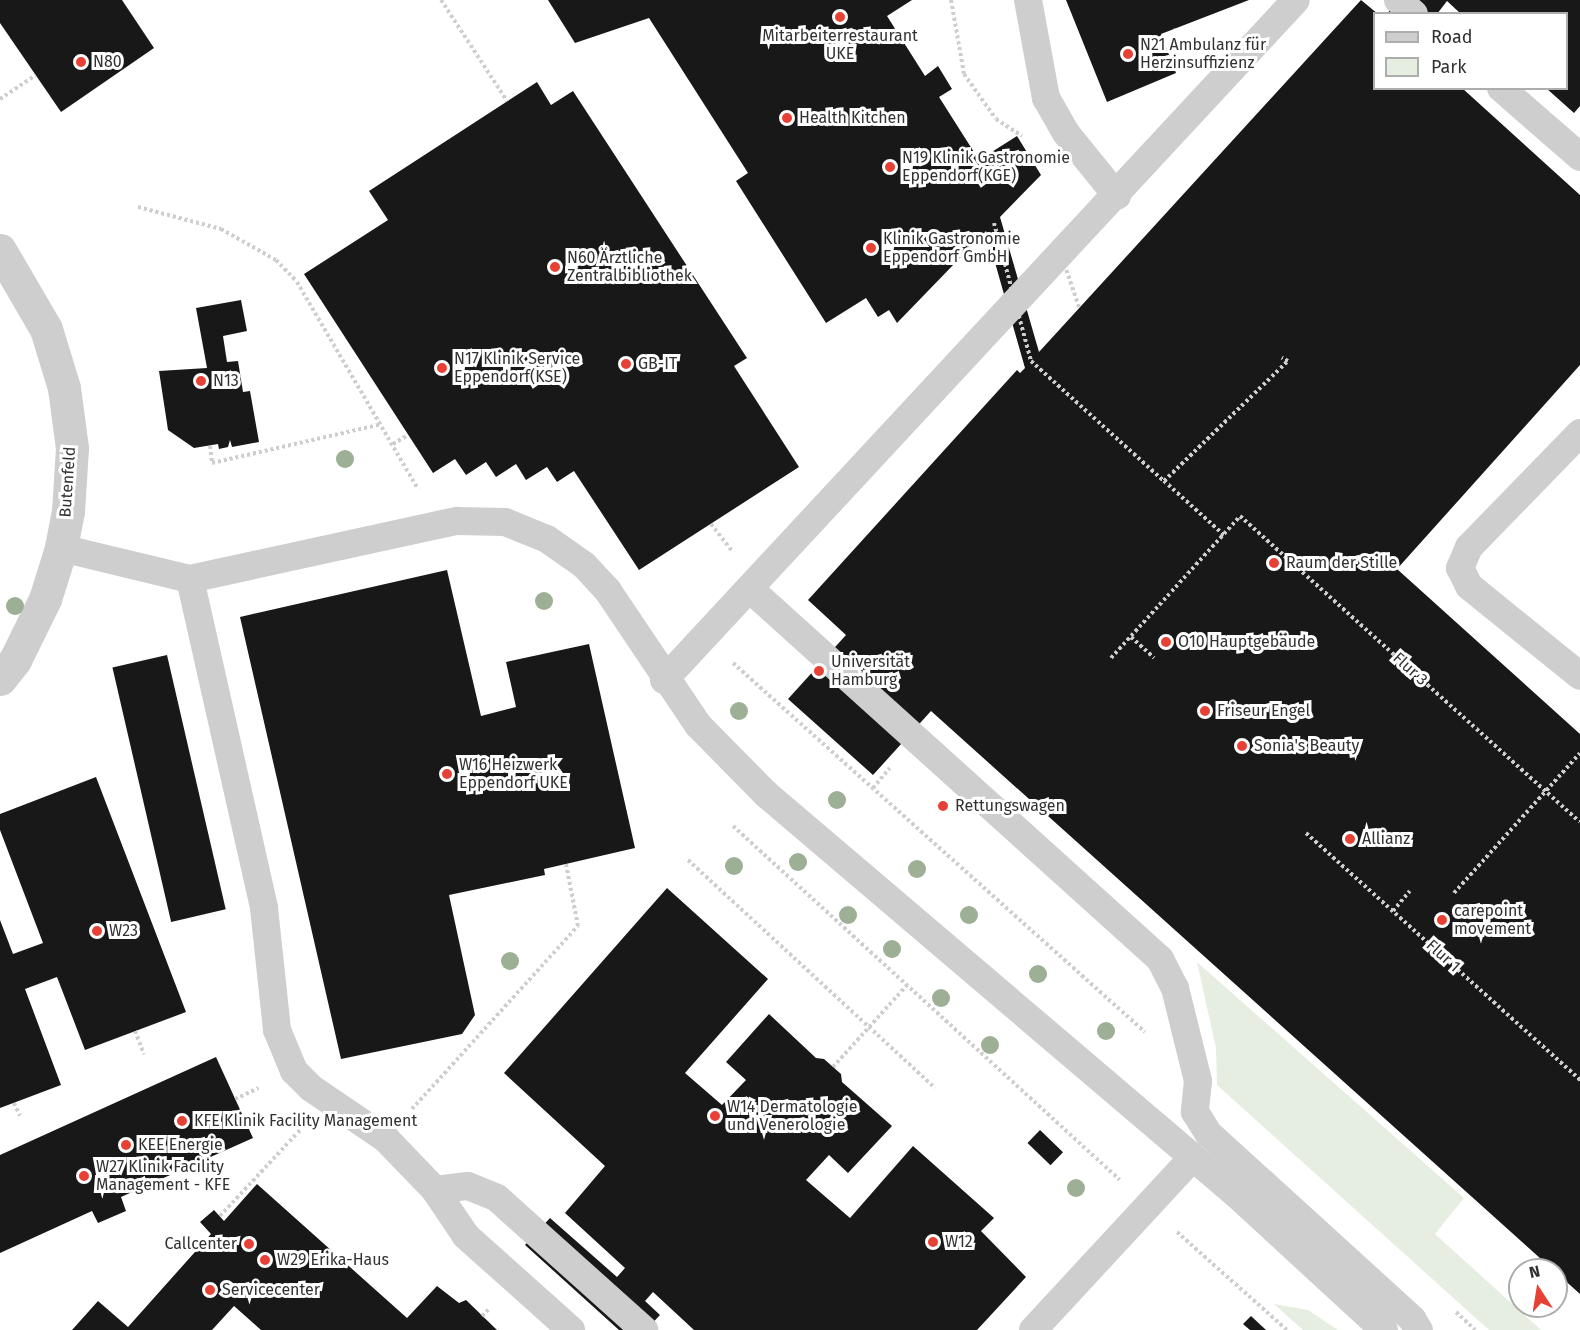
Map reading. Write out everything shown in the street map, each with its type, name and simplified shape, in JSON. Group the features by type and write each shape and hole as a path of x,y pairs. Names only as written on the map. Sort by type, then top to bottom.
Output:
{"street":[{"name":"Butenfeld","path":"0,250 46,329 64,388 72,448 69,511 61,548 45,599 15,660 0,679"}],"lane":[{"path":"1028,0 1046,98 1066,133 1117,196"},
{"path":"664,680 751,590 1117,196 1295,0"},
{"path":"1503,90 1580,157"},
{"path":"1580,433 1469,547 1460,568 1468,586 1580,676"},
{"path":"61,548 190,579 457,521 505,522 547,539 584,565 608,591 664,680 698,725 766,794 1192,1158 1311,1262 1384,1330"},
{"path":"190,579 264,908 277,1030 294,1071 328,1100 386,1139 435,1190 466,1236 571,1330"},
{"path":"751,590 1160,959 1175,988 1198,1081 1196,1112 1209,1134 1412,1319 1419,1330"},
{"path":"1033,1330 1192,1158"},
{"path":"435,1190 468,1186 497,1198 644,1330"}],"path":[{"path":"441,0 507,101"},
{"path":"1079,307 1060,254 1295,0"},
{"path":"0,99 36,75"},
{"path":"138,207 221,229 276,260 297,282 439,525"},
{"path":"994,223 1031,361 1224,535 1111,658"},
{"path":"1164,481 1288,361 1282,358"},
{"path":"210,446 212,463 382,424"},
{"path":"393,444 408,435"},
{"name":"Flur 3","path":"1224,535 1240,516 1580,822"},
{"path":"704,637 1198,1081"},
{"path":"1131,637 1154,658"},
{"path":"1454,893 1580,753"},
{"path":"873,788 881,778"},
{"path":"734,826 1148,1207 1287,1330"},
{"name":"Flur 1","path":"1306,833 1580,1080"},
{"path":"687,860 935,1088"},
{"path":"386,1139 476,1034 578,926 566,864"},
{"path":"1393,911 1410,891"},
{"path":"833,1067 907,985"},
{"path":"135,1031 144,1054"},
{"path":"220,1216 328,1100"},
{"path":"14,1103 20,1116"},
{"path":"1449,1307 1475,1330"}],"green space":[{"path":"1197,962 1464,1198 1435,1234 1508,1300 1508,1318 1528,1318 1541,1330 1489,1330 1217,1085 1216,1048"},
{"path":"1274,1304 1308,1310 1338,1330 1303,1330"}],"building":[{"name":"N80","path":"0,0 122,0 154,48 61,112 0,23"},
{"name":"O10 Hauptgebäude","path":"548,0 912,0 887,16 925,76 938,66 952,89 939,97 979,160 1017,136 1041,175 1000,217 1039,352 1361,0 1376,12 1373,12 1373,90 1464,90 1580,195 1580,365 1397,569 1580,734 1580,1294 1568,1283 1568,1258 1540,1258 931,711 873,775 788,699 846,635 808,600 1017,370 1020,373 1025,368 986,231 897,323 889,310 878,317 866,298 826,323 736,181 748,173 649,18 575,43"},
{"name":"N21 Ambulanz für Herzinsuffizienz","path":"1066,0 1249,0 1161,34 1176,73 1107,102"},
{"path":"1397,0 1580,0 1580,106 1574,113 1548,90 1568,90 1568,12 1459,12 1447,1 1439,12 1388,12"},
{"path":"537,82 551,105 573,91 747,358 734,366 799,467 639,570 574,471 557,482 547,467 526,480 516,464 496,477 486,462 466,475 455,459 433,473 304,274 388,220 369,191"},
{"name":"N13","path":"241,300 247,331 223,336 227,362 238,361 243,392 250,391 259,442 232,447 230,440 228,447 219,449 218,444 194,448 168,430 159,371 207,368 196,308"},
{"name":"W16 Heizwerk Eppendorf UKE","path":"447,570 481,716 516,707 506,662 589,644 635,848 544,869 545,875 449,895 475,1015 462,1034 341,1059 240,617"},
{"path":"167,655 226,909 171,922 112,668"},
{"name":"W23","path":"96,777 186,1012 85,1050 57,977 25,989 61,1085 0,1108 0,920 13,954 43,943 0,830 0,814"},
{"name":"W14 Dermatologie und Venerologie","path":"667,888 768,979 685,1073 722,1105 746,1080 726,1062 769,1014 816,1058 824,1059 841,1074 842,1082 892,1126 848,1173 829,1155 806,1180 850,1218 913,1146 994,1218 981,1231 1026,1277 977,1330 694,1330 653,1292 645,1301 660,1315 646,1330 619,1330 525,1245 550,1218 617,1277 625,1268 565,1213 605,1166 504,1073"},
{"name":"W27 Klinik Facility Management - KFE","path":"216,1057 253,1138 121,1197 126,1211 98,1223 92,1211 0,1253 0,1155"},
{"path":"1040,1130 1063,1152 1051,1165 1027,1143"},
{"name":"W29 Erika-Haus","path":"257,1184 407,1318 437,1286 459,1303 466,1300 497,1330 261,1330 234,1306 212,1330 72,1330 98,1301 128,1327 211,1234 200,1222 214,1210 224,1221"},
{"path":"1251,1316 1266,1330 1250,1330 1243,1324"}],"place":[{"name":"Mitarbeiterrestaurant UKE","path":"840,17"},
{"name":"N21 Ambulanz für Herzinsuffizienz","path":"1128,54"},
{"name":"N80","path":"81,62"},
{"name":"Health Kitchen","path":"787,118"},
{"name":"N19 Klinik Gastronomie Eppendorf(KGE)","path":"890,167"},
{"name":"Klinik Gastronomie Eppendorf GmbH","path":"871,248"},
{"name":"N60 Ärztliche Zentralbibliothek","path":"555,267"},
{"name":"GB-IT","path":"626,364"},
{"name":"N17 Klinik Service Eppendorf(KSE)","path":"442,368"},
{"name":"N13","path":"201,381"},
{"name":"Raum der Stille","path":"1274,563"},
{"name":"O10 Hauptgebäude","path":"1166,642"},
{"name":"Universität Hamburg","path":"819,671"},
{"name":"Friseur Engel","path":"1205,711"},
{"name":"Sonia's Beauty","path":"1242,746"},
{"name":"W16 Heizwerk Eppendorf UKE","path":"447,774"},
{"name":"Rettungswagen","path":"943,806"},
{"name":"Allianz","path":"1350,839"},
{"name":"carepoint movement","path":"1442,920"},
{"name":"W23","path":"97,931"},
{"name":"W14 Dermatologie und Venerologie","path":"715,1116"},
{"name":"KFE Klinik Facility Management","path":"182,1121"},
{"name":"KEE Energie","path":"126,1145"},
{"name":"W27 Klinik Facility Management - KFE","path":"84,1176"},
{"name":"W12","path":"933,1242"},
{"name":"Callcenter","path":"249,1244"},
{"name":"W29 Erika-Haus","path":"265,1260"},
{"name":"Servicecenter","path":"210,1290"}]}
